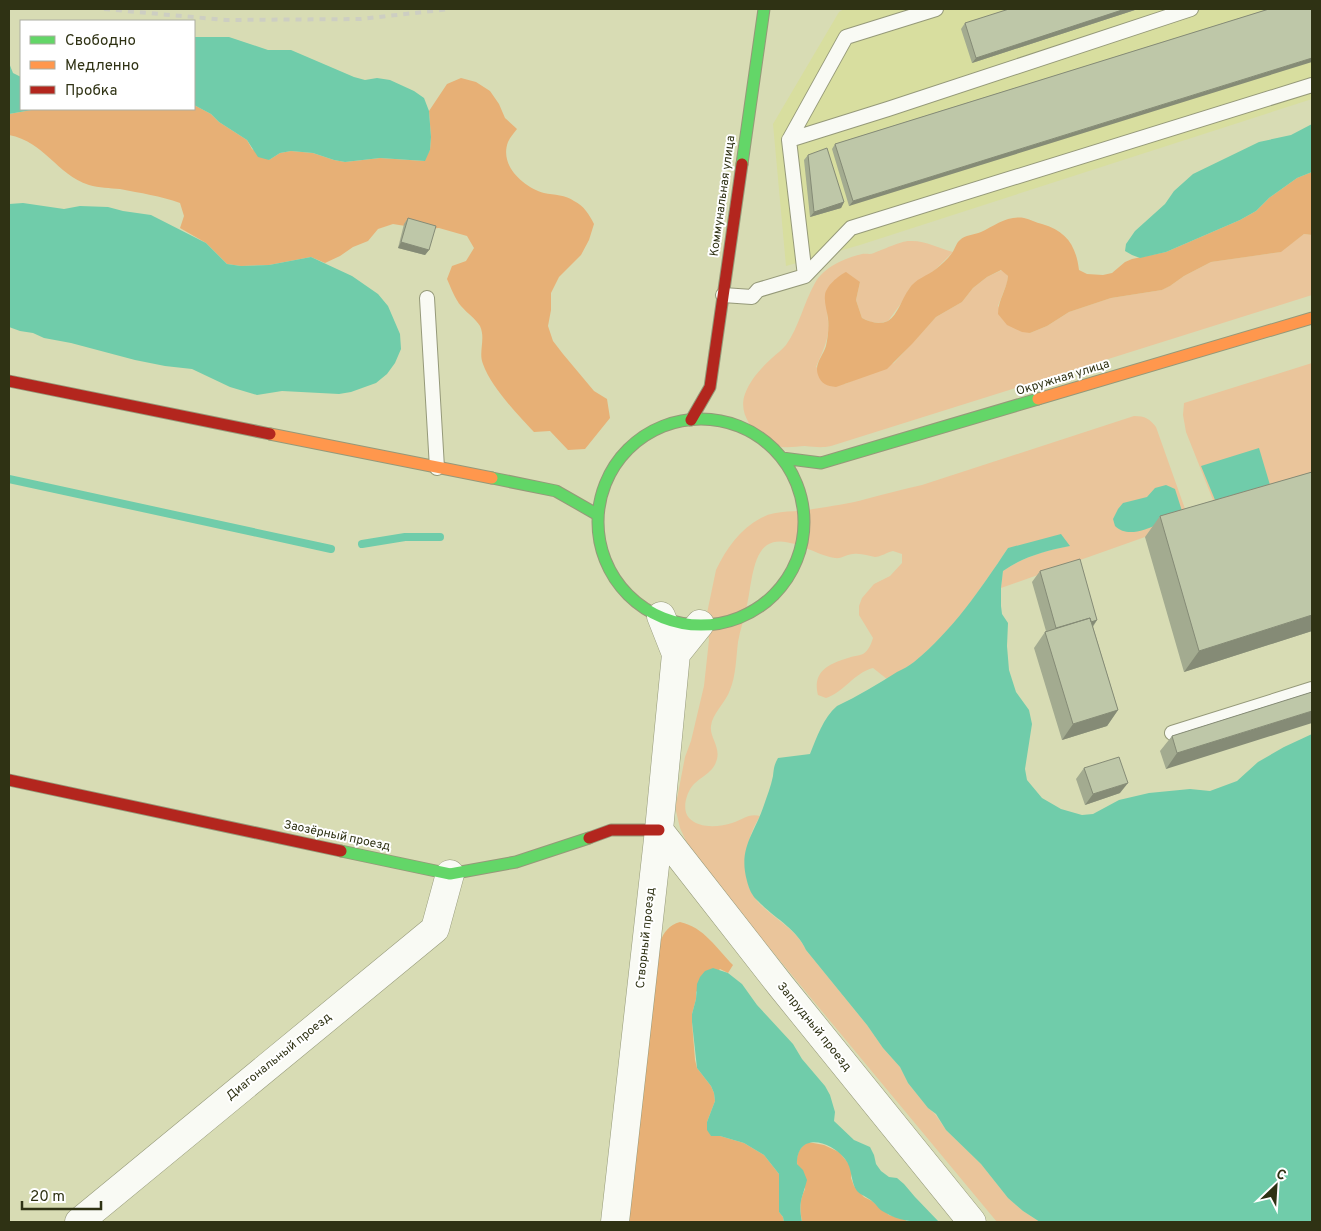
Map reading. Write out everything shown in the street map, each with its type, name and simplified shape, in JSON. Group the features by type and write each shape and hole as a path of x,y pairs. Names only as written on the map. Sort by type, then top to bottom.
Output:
{"main road":[{"name":"Коммунальная улица","path":"710,387 764,9"},
{"name":"Окружная улица","path":"816,470 1312,318"},
{"path":"9,381 556,491 598,515"},
{"path":"710,387 728,423"},
{"path":"691,420 710,387"},
{"path":"685,419 720,420 728,423 751,431 777,452 796,480 804,512 802,545 789,576 767,601 738,618 706,625 673,621 641,606 616,581 601,550 598,515 601,482 624,452 652,430 685,419"},
{"path":"782,458 816,470 799,491"},
{"path":"556,491 571,488"},
{"name":"Заозёрный проезд","path":"9,780 450,874 516,862 611,830 659,830"}],"street":[{"path":"661,616 676,654 700,624"},
{"name":"Створный проезд","path":"614,1222 659,830 676,654"},
{"name":"Запрудный проезд","path":"659,830 781,986 972,1222"},
{"name":"Диагональный проезд","path":"89,1218 436,929 450,874"}],"lane":[{"path":"805,276 789,140 846,37 936,9"},
{"path":"789,140 1192,9"},
{"path":"723,295 752,297 758,290 805,276 851,228 1312,85"},
{"path":"427,298 437,468"},
{"path":"1172,733 1312,689"}],"shaded area":[{"path":"844,9 1312,9 1312,99 860,245 786,266 773,124 839,12"},
{"path":"195,37 229,37 268,50 291,50 354,77 365,80 377,78 390,80 414,91 424,98 429,111 430,150 425,161 380,158 345,162 313,153 291,151 280,153 269,160 258,157 247,140 219,122 211,114 195,106"},
{"path":"9,63 13,73 20,76 20,110 31,110 9,114"},
{"path":"461,78 476,82 490,91 499,104 505,118 517,129 509,140 506,151 510,167 515,174 521,181 536,190 567,198 578,203 586,211 594,224 589,240 581,255 559,277 551,293 551,310 548,326 553,341 563,354 594,391 607,399 610,418 585,449 568,450 550,431 534,432 506,400 487,373 481,355 482,331 480,326 459,303 447,279 452,266 466,261 474,248 467,236 439,228 424,229 393,224 378,229 368,241 325,263 311,257 269,265 241,266 227,264 206,243 180,228 184,216 180,203 143,193 89,185 68,174 32,144 9,135 9,114 31,110 195,110 195,106 211,114 219,122 247,140 252,149 269,160 280,153 291,151 313,153 345,162 380,158 424,161 430,150 429,111 447,84"},
{"path":"1312,124 1312,172 1297,178 1269,198 1256,211 1240,220 1166,252 1140,258 1125,251 1126,244 1135,231 1165,204 1174,191 1193,174 1259,142 1291,135"},
{"path":"1312,172 1312,235 1304,234 1281,252 1211,262 1162,290 1111,298 1069,312 1047,326 1030,333 1022,332 1007,325 998,314 999,304 1008,276 1001,270 987,277 973,288 962,302 936,317 887,369 836,387 825,384 819,378 817,367 826,346 828,332 825,295 833,282 846,272 860,282 856,300 862,318 881,323 888,321 895,315 906,293 912,286 945,261 962,238 1012,218 1024,218 1057,231 1072,246 1078,261 1079,270 1087,274 1103,275 1112,273 1125,262 1132,259 1166,252 1240,220 1256,211 1269,198 1297,178"},
{"path":"23,203 64,209 80,206 108,207 151,215 206,243 227,264 241,266 269,265 311,257 352,276 378,294 388,306 400,334 401,349 395,363 387,374 376,383 351,392 339,394 282,391 257,395 230,387 192,369 135,360 44,338 9,327 9,204"},
{"path":"1304,234 1312,235 1312,295 831,446 782,447 774,444 752,428 744,412 743,403 750,384 756,374 791,338 811,290 819,277 829,268 855,256 872,254 906,241 926,243 953,252 935,270 909,289 888,321 880,323 871,322 862,318 856,300 860,282 834,282 830,287 827,299 827,338 816,367 845,384 894,363 936,317 962,302 973,288 987,277 1002,270 1008,276 998,306 1030,333 1047,326 1069,312 1111,298 1162,290 1211,262 1280,252"},
{"path":"1312,363 1312,489 1219,515 1186,432 1183,415 1184,403"},
{"path":"1134,416 1147,418 1156,427 1190,523 1001,588 1003,571 1011,566 1034,555 1069,546 1008,548 976,594 941,637 913,663 887,679 873,668 866,670 826,698 818,695 817,680 823,670 834,663 867,651 873,638 859,615 859,606 862,598 874,584 890,576 902,563 902,554 893,551 877,557 851,554 835,558 792,543 775,542 767,545 758,556 755,564 739,637 732,684 716,712 711,726 717,751 716,763 710,771 691,787 685,805 685,810 693,822 710,826 732,823 749,816 760,816 753,829 747,853 748,882 754,896 760,904 793,932 883,1048 900,1067 908,1083 935,1114 946,1130 981,1164 1008,1198 1040,1222 997,1222 693,856 680,828 676,804 685,757 691,741 704,686 709,640 706,618 716,570 720,562 740,534 753,523 767,515 853,502 922,485"},
{"path":"1259,448 1270,485 1215,500 1201,466"},
{"path":"1166,485 1175,489 1182,511 1158,524 1139,531 1122,531 1115,526 1113,519 1123,503 1147,497 1155,488"},
{"path":"1061,534 1070,546 1035,555 1011,566 1003,571 1001,588 1002,614 1008,623 1009,670 1016,692 1029,710 1032,724 1025,769 1027,780 1042,798 1061,809 1082,815 1093,814 1119,800 1149,793 1190,789 1210,791 1237,781 1258,762 1312,734 1312,1222 1040,1222 1008,1198 981,1164 946,1130 936,1114 928,1108 908,1083 900,1067 806,950 797,935 752,895 749,887 744,859 746,850 764,805 778,758 810,754 824,722 837,706 908,666 928,650 965,609 1008,548"},
{"path":"680,922 689,925 703,934 733,965 728,973 720,969 696,992 692,1014 697,1068 714,1093 715,1101 707,1122 711,1136 720,1136 744,1143 764,1155 779,1174 779,1212 784,1222 628,1222 660,942 667,929"},
{"path":"713,968 728,973 742,984 757,1005 793,1044 802,1059 825,1086 830,1095 835,1112 834,1121 854,1140 870,1147 876,1164 881,1171 889,1177 897,1178 904,1184 939,1222 904,1220 890,1216 882,1211 871,1200 857,1191 845,1159 832,1148 816,1142 808,1143 798,1154 797,1164 803,1170 807,1180 802,1196 802,1222 784,1222 779,1212 779,1174 764,1155 744,1143 720,1136 711,1136 707,1130 707,1122 715,1101 714,1093 697,1068 692,1014 700,977 705,971"},
{"path":"808,1142 824,1145 839,1152 849,1164 854,1186 864,1197 889,1215 908,1222 802,1222 800,1206 805,1189 798,1170 797,1158 802,1147"}],"building":[{"path":"1009,9 1125,9 976,58 965,23"},
{"path":"1269,9 1312,9 1312,58 853,201 835,144"},
{"path":"827,148 844,202 814,212 808,155"},
{"path":"408,218 436,226 429,250 401,242"},
{"path":"1312,472 1312,615 1199,651 1160,516"},
{"path":"1080,559 1097,620 1091,622 1090,618 1056,628 1040,571"},
{"path":"1090,618 1118,710 1073,724 1045,632"},
{"path":"1312,692 1312,711 1177,753 1172,736"},
{"path":"1119,757 1128,783 1093,794 1084,768"}],"waterway":[{"path":"9,479 331,549"},
{"path":"362,544 405,537 440,537"}],"railway":[{"path":"104,9 226,20 361,19 450,9"}],"traffic: fast":[{"path":"742,164 764,9"},
{"path":"782,458 821,463 1038,399"},
{"path":"701,419 721,421 740,427 774,449 796,483 802,502 804,522 802,542 796,561 774,595 740,617 721,623 701,625 681,623 662,617 628,595 606,561 600,542 598,522 600,502 606,483 628,449 662,427 681,421 701,419"},
{"path":"492,478 556,491 598,515"},
{"path":"341,851 450,874 516,862 589,838"}],"traffic: slow":[{"path":"1038,399 1312,318"},
{"path":"270,434 492,478"}],"traffic: jam":[{"path":"691,420 710,387 742,164"},
{"path":"9,381 270,434"},
{"path":"9,780 341,851"},
{"path":"589,838 611,830 659,830"}]}
